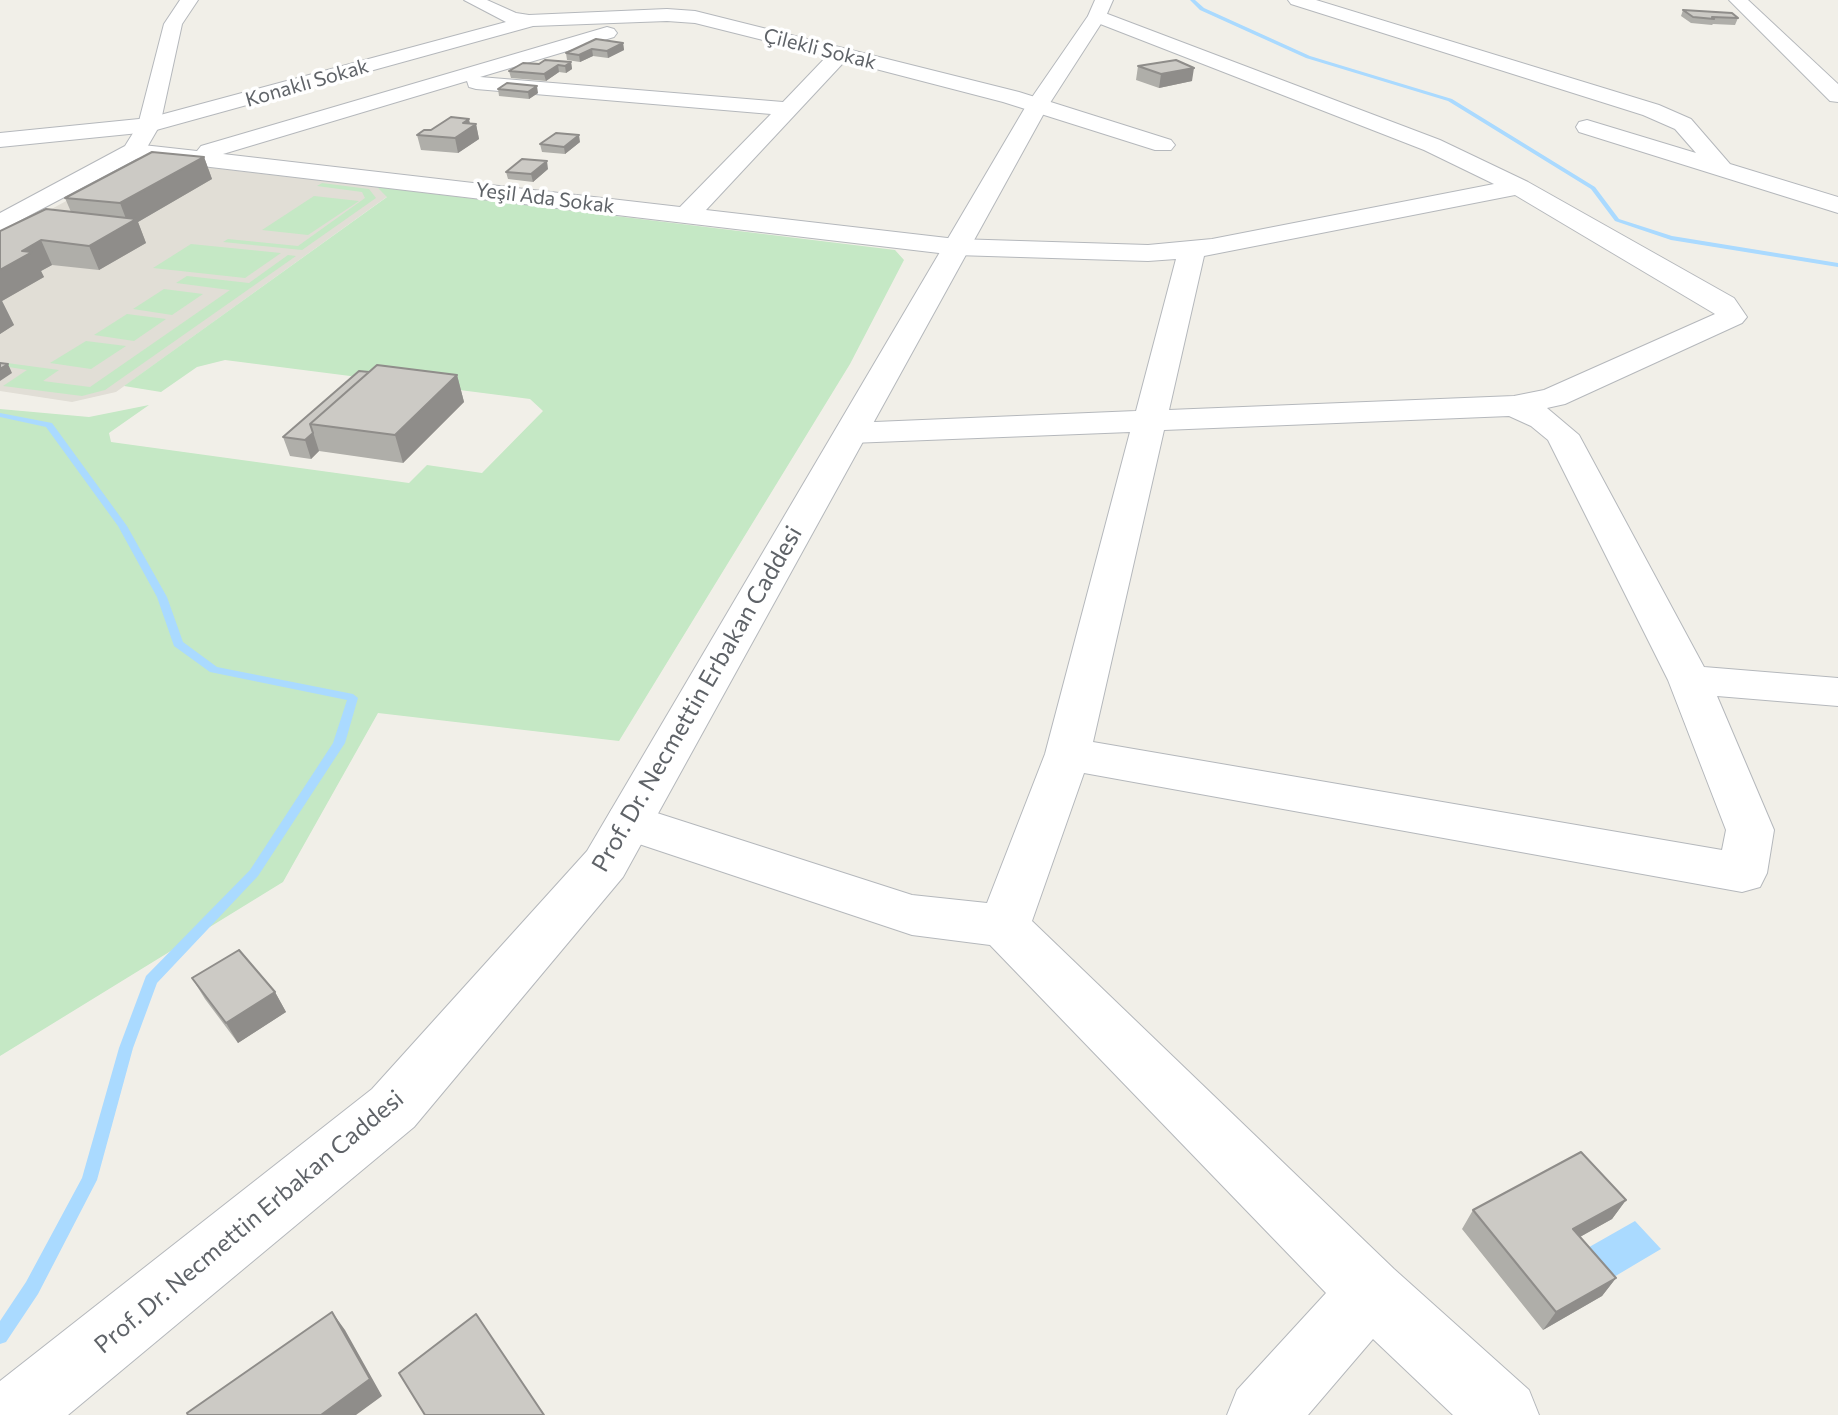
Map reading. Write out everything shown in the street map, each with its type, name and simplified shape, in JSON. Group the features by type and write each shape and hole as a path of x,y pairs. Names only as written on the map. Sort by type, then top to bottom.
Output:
{"street":[{"path":"0,223 140,139 173,24 189,0"},
{"name":"Çilekli Sokak","path":"473,0 511,18 529,21 667,15 695,17 1011,97 1163,145"},
{"name":"Konaklı Sokak","path":"140,139 214,109 608,0"},
{"path":"1297,0 1651,110 1683,124 1721,168"},
{"path":"1738,0 1838,96"},
{"path":"851,433 1514,406 1554,397 1732,317 1724,304 1519,187 1432,145 1100,8"},
{"name":"Prof. Dr. Necmettin Erbakan Caddesi","path":"13,1415 393,1108 605,864 1037,106 1100,8"},
{"path":"190,157 667,15"},
{"path":"687,215 841,54"},
{"path":"446,81 788,109"},
{"path":"1587,127 1838,205"},
{"path":"0,140 140,139"},
{"name":"Yeşil Ada Sokak","path":"140,139 190,157 956,247 1148,253 1192,249 1519,187"},
{"path":"1004,926 1068,754 1192,249"},
{"path":"1068,754 1742,873 1750,830 1689,680 1562,435 1543,419 1514,406"},
{"path":"1689,680 1838,692"},
{"path":"629,822 912,915 1004,926 1371,1292 1504,1415"},
{"path":"1262,1415 1371,1292"}],"shaded area":[{"path":"178,164 377,187 388,196 116,392 72,402 0,391 0,237 114,175"}],"green space":[{"path":"322,183 369,189 376,198 302,250 223,242 228,239 298,246 365,198 362,192 317,186"},
{"path":"377,187 895,250 904,260 850,364 619,741 378,713 283,882 0,1056 0,409 89,417 149,405 109,433 111,442 409,483 427,465 482,473 543,411 530,399 225,360 197,367 161,392 124,386 387,197"},
{"path":"314,196 359,201 308,235 262,230"},
{"path":"191,244 281,253 245,278 153,268"},
{"path":"288,255 296,256 105,390 82,396 3,386 27,370 3,366 7,363 59,370 43,381 90,387 230,290 176,283 187,276 249,283"},
{"path":"164,289 203,294 172,315 133,309"},
{"path":"127,314 166,319 134,341 94,335"},
{"path":"86,341 126,346 91,369 50,363"}],"water":[{"path":"1635,1221 1661,1249 1602,1284 1577,1254"}],"building":[{"path":"1683,10 1732,13 1738,18 1693,17"},
{"path":"596,39 623,43 607,51 592,49 579,55 566,53"},
{"path":"545,60 571,62 565,66 558,65 544,74 509,71 523,63 539,64"},
{"path":"1176,60 1194,68 1161,74 1138,66"},
{"path":"507,83 537,86 528,92 498,89"},
{"path":"451,117 469,119 463,123 476,124 455,138 417,135 431,130"},
{"path":"556,133 579,135 564,147 540,144"},
{"path":"152,152 204,157 120,203 65,198"},
{"path":"522,159 547,161 531,174 506,172"},
{"path":"46,209 136,219 89,246 41,240 22,251 32,252 0,270 0,231"},
{"path":"377,365 457,375 395,435 310,424"},
{"path":"359,371 369,372 310,424 313,433 305,440 283,437"},
{"path":"239,950 275,992 226,1023 192,978"},
{"path":"1581,1152 1626,1200 1573,1229 1616,1278 1556,1312 1473,1210"},
{"path":"332,1312 370,1379 321,1415 188,1415 187,1413"},
{"path":"476,1314 544,1415 425,1415 399,1373"}],"waterway":[{"path":"1192,0 1202,9 1308,57 1450,100 1593,188 1617,220 1671,238 1838,265"},
{"path":"0,415 49,425 122,526 162,597 178,644 214,670 353,698 339,743 254,873 151,980 126,1048 89,1180 32,1288 0,1336"}]}
